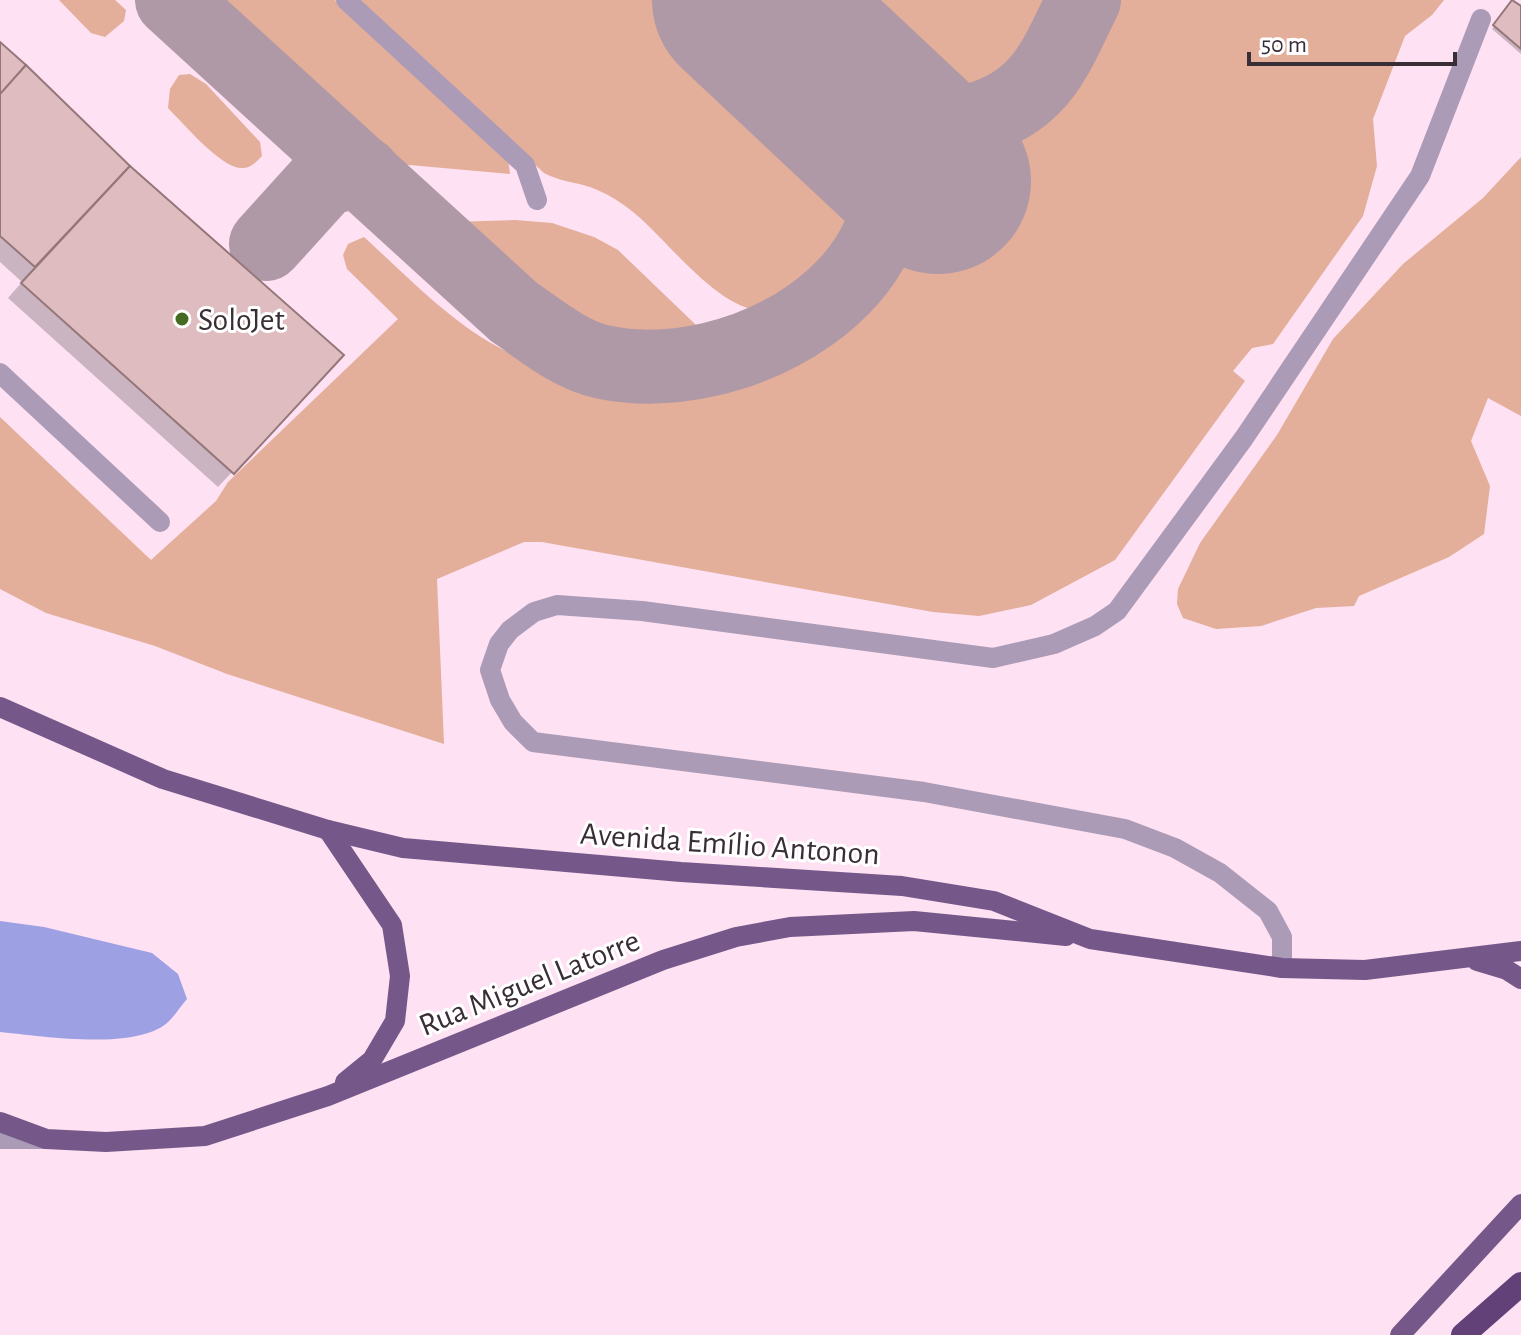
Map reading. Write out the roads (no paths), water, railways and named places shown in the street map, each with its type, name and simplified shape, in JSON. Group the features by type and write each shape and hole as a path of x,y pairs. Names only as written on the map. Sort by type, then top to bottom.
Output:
{"highway":[{"path":"1463,1335 1521,1284"}],"main road":[{"name":"Avenida Emílio Antonon","path":"0,707 163,779 328,830 403,848 681,872 902,886 994,901 1090,939 1282,968 1365,970 1521,951"},
{"path":"328,830 392,925 400,976 395,1021 372,1060 328,1096"},
{"name":"Rua Miguel Latorre","path":"46,1139 106,1142 205,1136 328,1096 663,960 736,937 790,927 914,921 1090,939"},
{"path":"1470,959 1507,970 1521,979"},
{"path":"0,1122 46,1139"},
{"path":"1400,1335 1521,1204"}],"street":[{"path":"346,0 525,165 537,200"},
{"path":"1282,968 1282,937 1268,911 1220,873 1175,848 1125,829 924,792 533,742 513,722 500,700 490,670 499,644 510,630 534,612 557,605 642,611 993,658 1054,644 1095,626 1117,611 1244,438 1420,176 1481,19"},
{"path":"0,373 160,522"},
{"name":"Rua Miguel Latorre","path":"0,1139 46,1139"}],"water":[{"path":"0,921 44,927 152,953 178,974 187,999 167,1023 152,1032 133,1037 86,1040 0,1032"}],"place":[{"name":"SoloJet","path":"182,319"}]}
